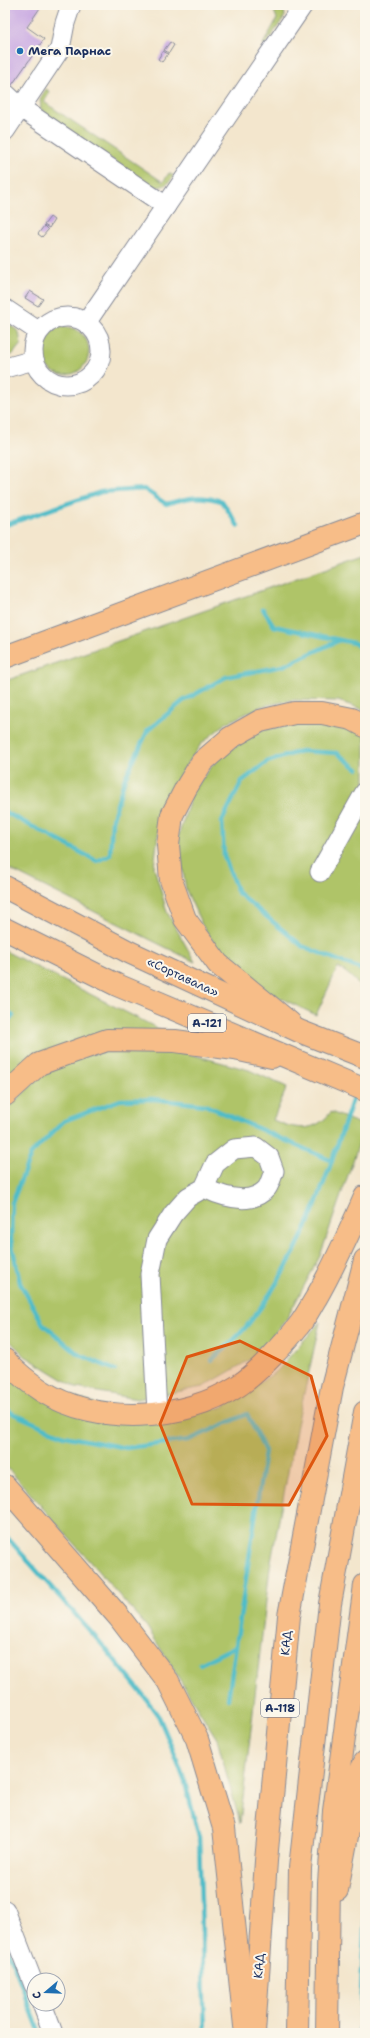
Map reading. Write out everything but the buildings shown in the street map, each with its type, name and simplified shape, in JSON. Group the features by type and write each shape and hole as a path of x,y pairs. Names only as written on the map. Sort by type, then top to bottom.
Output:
{"main road":[{"path":"5,657 365,523"},
{"path":"299,1031 218,964 185,919 171,880 168,845 172,815 202,762 230,738 260,722 294,713 322,713 352,719 365,726"},
{"name":"«Сортавала»","path":"5,887 129,952 299,1031 365,1057"},
{"name":"А-121","path":"5,929 117,985 365,1090"},
{"path":"5,1095 39,1064 107,1040 175,1041 235,1049 298,1062"},
{"path":"5,1360 19,1374 43,1392 74,1406 108,1413 141,1415 174,1411 207,1402 239,1385 266,1361 301,1323 333,1268 365,1197"},
{"name":"КАД","path":"254,2033 266,1861 289,1616 332,1387 365,1260"},
{"name":"А-118","path":"297,2033 300,1868 330,1604 365,1412"},
{"path":"5,1486 119,1617 168,1681 197,1739 224,1828 245,2033"},
{"path":"326,2033 329,1883 334,1811 365,1585"},
{"path":"327,1952 340,1866 356,1784 365,1762"}],"street":[{"path":"5,131 60,49 65,23 72,5"},
{"path":"86,323 302,5"},
{"path":"6,94 21,108 166,206"},
{"path":"5,309 38,331"},
{"path":"66,316 76,318 86,323 95,331 100,342 101,354 98,365 86,378 70,385 58,384 43,375 34,360 32,350 38,331 50,321 66,316"},
{"path":"5,368 34,360"},
{"path":"320,872 365,792"},
{"path":"157,1413 150,1274 156,1239 173,1214 188,1197 204,1188"},
{"path":"5,1910 29,1972"},
{"path":"45,2012 53,2033"}],"highlighted area":[{"path":"240,1341 311,1376 327,1436 289,1505 192,1504 160,1424 187,1357"}],"green space":[{"path":"272,5 283,5 285,16 265,45 263,44 277,19"},
{"path":"46,89 50,92 44,102 163,182 169,173 174,176 164,185 151,187 41,110 40,99"},
{"path":"5,321 19,332 21,344 13,354 5,359"},
{"path":"65,327 74,329 82,334 87,342 89,351 87,360 82,368 74,373 65,375 56,373 48,368 43,360 41,351 43,342 48,334 56,329"},
{"path":"365,554 365,710 338,701 293,700 262,706 226,723 201,744 180,775 161,810 154,867 167,912 195,962 5,867 5,681"},
{"path":"311,722 356,729 365,735 365,1026 363,1025 363,998 358,984 338,967 316,1015 266,991 224,957 202,925 186,890 178,837 193,790 219,757 261,730"},
{"path":"5,951 163,1031 5,1084"},
{"path":"127,1049 186,1053 249,1070 287,1087 273,1120 290,1126 305,1128 318,1124 331,1112 365,1126 320,1256 286,1320 253,1358 203,1387 137,1399 77,1388 25,1356 5,1336 5,1111 41,1076 85,1055"},
{"path":"320,1322 297,1425 270,1567 240,1823 217,1739 147,1627 5,1465 5,1372 153,1424 223,1407 277,1371"}],"waterway":[{"path":"5,525 101,492 144,489 166,504 200,497 222,501 238,526"},
{"path":"263,609 274,626 354,643 365,652"},
{"path":"5,812 97,861 110,855 112,821 125,778 148,730 183,701 226,677 283,666 340,640"},
{"path":"358,769 337,753 301,751 267,762 242,781 222,821 224,856 238,893 302,946 365,971"},
{"path":"5,1011 13,1016 5,1022"},
{"path":"359,1081 365,1063"},
{"path":"212,1360 245,1328 268,1296 300,1241 324,1183 355,1092"},
{"path":"115,1370 78,1354 43,1324 20,1283 11,1240 12,1203 31,1154 64,1121 120,1100 153,1099 205,1105 332,1161"},
{"path":"5,1408 14,1414 64,1436 126,1448 189,1440 247,1414 265,1451 228,1699"},
{"path":"5,1535 105,1648 144,1696 159,1717 173,1750 185,1782 199,1837 205,2033"},
{"path":"200,1664 236,1646"},
{"path":"359,2033 365,1913"},
{"path":"5,1942 40,2033"}],"place":[{"name":"Мега Парнас","path":"20,51"}]}
